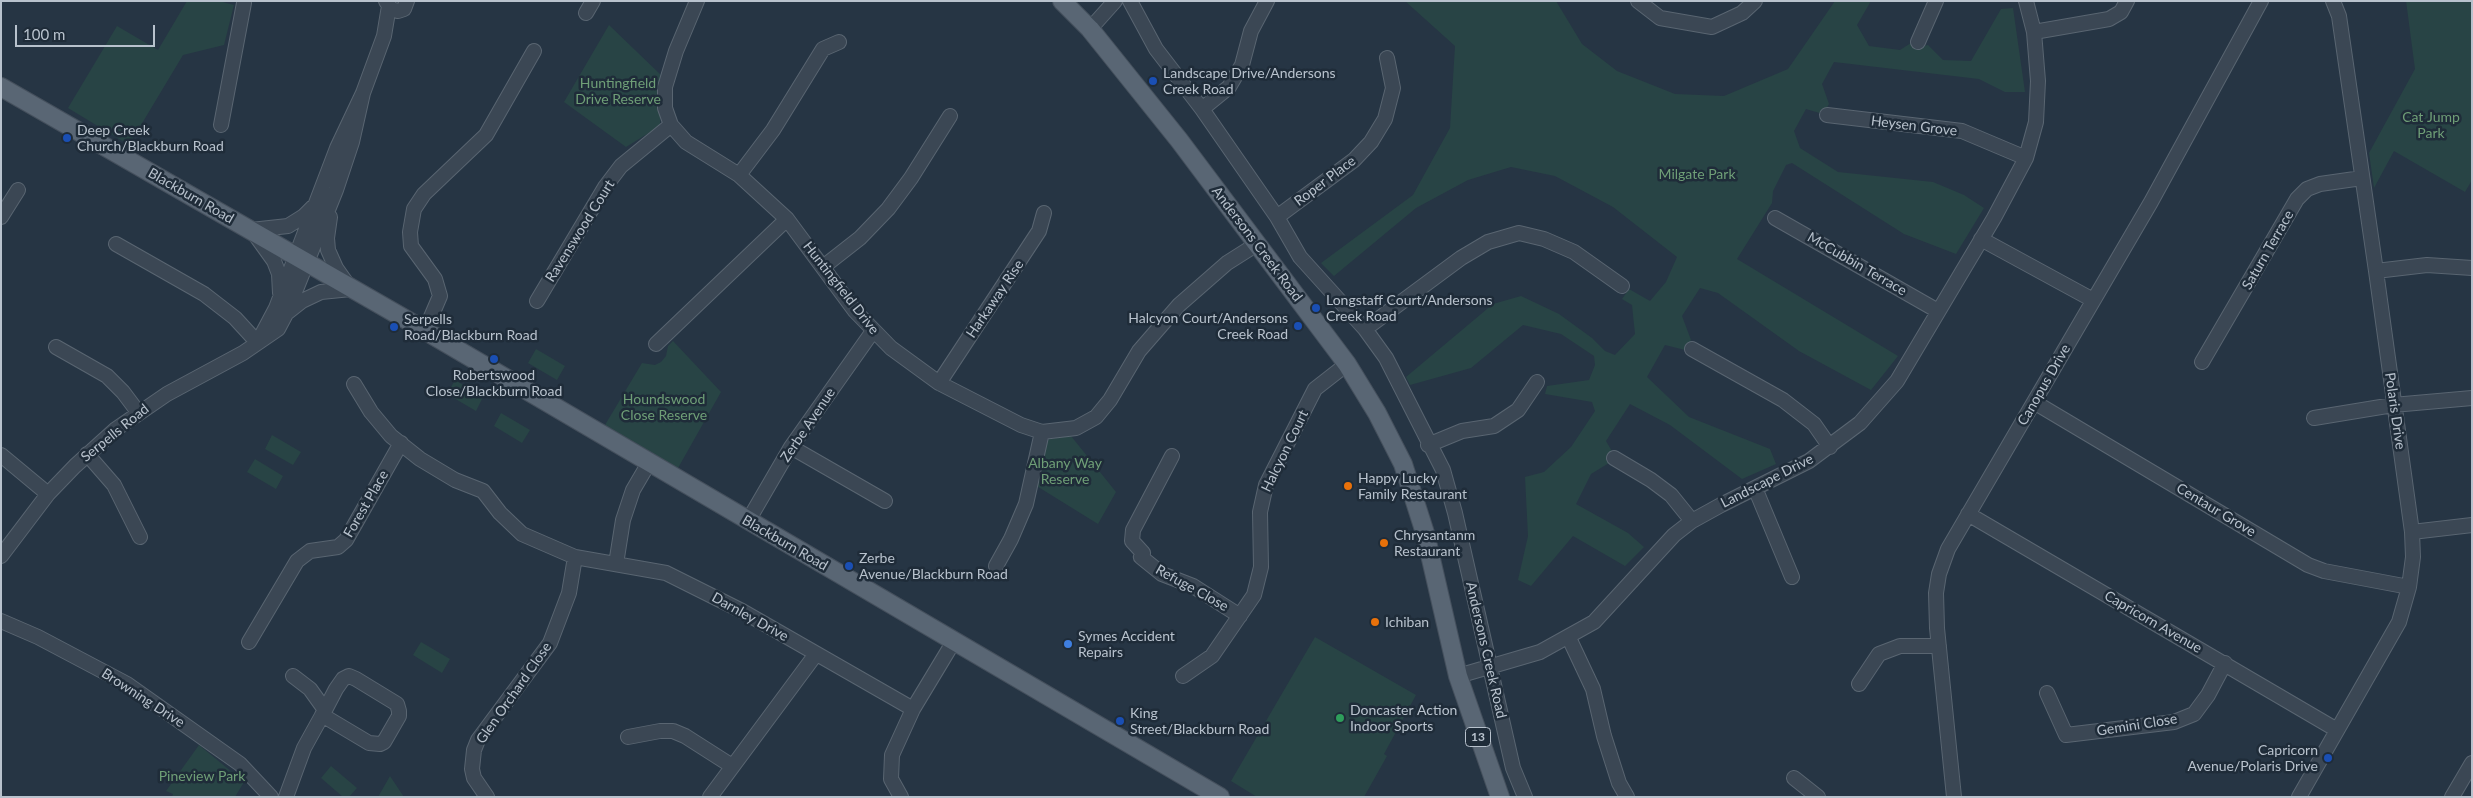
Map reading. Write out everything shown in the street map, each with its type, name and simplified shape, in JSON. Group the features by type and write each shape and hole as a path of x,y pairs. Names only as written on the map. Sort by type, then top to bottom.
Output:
{"main road":[{"name":"Andersons Creek Road","path":"1062,1 1090,29 1179,140 1347,364 1377,413 1403,464 1424,533 1458,676 1500,797"},
{"name":"Blackburn Road","path":"1,87 650,461 748,521 1214,795"}],"street":[{"name":"Huntingfield Drive","path":"697,1 676,51 665,87 665,108 672,125 686,142 739,175 787,219 873,332 891,348 939,383 1021,425 1042,432 1076,428 1096,417 1110,400 1140,351 1179,306 1227,263 1257,244"},
{"path":"1090,29 1115,1"},
{"name":"Andersons Creek Road","path":"1130,1 1156,49 1202,109 1277,217 1300,257 1365,329 1386,358 1428,445 1443,470 1455,513 1513,768 1525,797"},
{"path":"1202,109 1229,86 1242,64 1252,31 1267,1"},
{"path":"1638,1 1660,18 1712,26 1742,13 1755,1"},
{"path":"1918,42 1936,1"},
{"name":"Landscape Drive","path":"1458,676 1490,669 1540,652 1594,622 1674,535 1692,521 1788,473 1830,447 1860,423 1897,381 1981,239 2026,158 2036,122 2038,81 2034,32 2026,1"},
{"path":"2034,32 2109,19 2121,12 2127,1"},
{"name":"Canopus Drive","path":"1954,797 1939,646 1936,593 1939,574 1948,549 2151,202 2261,1"},
{"name":"Polaris Drive","path":"2299,797 2400,622 2410,587 2413,556 2412,532 2376,271 2339,16 2333,1"},
{"path":"221,125 244,2"},
{"name":"Serpells Road","path":"1,556 45,498 88,454 138,412 186,383 243,353 257,342 275,332 287,312 316,204 339,143 363,93 384,36 393,4"},
{"path":"739,175 774,130 823,49 839,42"},
{"path":"425,331 440,296 434,280 411,246 410,232 414,209 424,194 485,136 534,51"},
{"name":"Roper Place","path":"1277,217 1354,160 1371,142 1385,119 1393,88 1387,58"},
{"name":"Serpells Road","path":"257,342 273,315 336,190 353,137 363,93"},
{"name":"Heysen Grove","path":"1828,114 1962,131 2026,158"},
{"path":"823,267 860,238 888,209 911,178 950,116"},
{"name":"Ravenswood Court","path":"537,300 605,187 621,166 672,125"},
{"name":"Saturn Terrace","path":"2202,362 2298,199 2307,189 2320,184 2362,178"},
{"path":"1,217 18,190"},
{"name":"Blackburn Road","path":"336,190 328,222 327,244 336,268 351,288"},
{"name":"Serpells Road","path":"251,230 288,226 304,216 316,204"},
{"name":"Harkaway Rise","path":"939,383 1039,232 1044,213"},
{"name":"McCubbin Terrace","path":"1776,218 1938,311"},
{"path":"656,344 787,219"},
{"name":"Blackburn Road","path":"251,230 274,261 279,277 281,296"},
{"path":"1365,329 1461,258 1488,242 1519,233 1544,239 1574,252 1622,286"},
{"path":"1981,239 2093,300"},
{"path":"116,244 204,294 235,318 257,342"},
{"path":"2376,271 2427,265 2472,268"},
{"name":"Serpells Road","path":"287,312 302,301 321,292 351,288"},
{"name":"Zerbe Avenue","path":"748,521 791,447 873,332"},
{"path":"56,347 107,376 123,392 138,412"},
{"path":"1692,349 1783,400 1814,424 1830,447"},
{"name":"Halcyon Court","path":"1183,676 1212,656 1254,595 1261,567 1260,512 1266,485 1315,389 1347,364"},
{"path":"1428,445 1462,432 1494,426 1518,410 1537,382"},
{"name":"Darnley Drive","path":"354,384 371,412 391,436 420,459 455,480 483,491 500,513 522,534 575,557 666,573 742,611 913,709"},
{"path":"2314,418 2393,405 2472,398"},
{"name":"Centaur Grove","path":"2034,402 2308,565 2324,571 2410,587"},
{"path":"996,566 1011,539 1026,504 1042,432"},
{"name":"Forest Place","path":"249,642 297,561 310,551 338,547 346,540 401,443"},
{"path":"791,447 885,501"},
{"path":"88,454 114,485 140,536"},
{"name":"Refuge Close","path":"1172,456 1133,530 1132,541 1143,553 1141,557 1162,574 1193,586 1240,616"},
{"path":"1614,458 1651,480 1671,495 1692,521"},
{"path":"6,459 45,498"},
{"path":"616,564 622,520 633,490 650,461"},
{"path":"1756,488 1792,577"},
{"name":"Capricorn Avenue","path":"1968,514 2337,730"},
{"path":"2412,532 2472,525"},
{"name":"Glen Orchard Close","path":"487,797 474,778 472,769 474,750 478,740 550,643 569,592 575,557"},
{"name":"Browning Drive","path":"1,621 38,637 127,684 240,764 271,797"},
{"path":"1568,638 1593,689 1604,736 1619,783 1627,797"},
{"path":"901,797 891,778 892,755 913,709 954,642"},
{"path":"1859,684 1880,654 1900,646 1939,646"},
{"path":"710,797 816,654"},
{"name":"Gemini Close","path":"2047,693 2066,735 2174,722 2194,714 2208,695 2225,664"},
{"path":"286,797 304,748 323,712 343,679 349,676 397,704 399,716 384,742 374,744 323,712 310,689 293,676"},
{"path":"628,737 660,731 673,732 685,736 732,766"},
{"path":"2452,797 2472,763"},
{"path":"1794,778 1818,797"}],"green space":[{"path":"187,1 219,1 234,5 224,45 183,55 129,145 68,108 117,26 158,50"},
{"name":"Milgate Park","path":"1405,1 1556,1 1582,44 1617,71 1675,94 1724,96 1788,69 1835,1 1871,1 1857,25 1869,46 1900,50 1911,43 1919,47 1928,45 1943,60 1971,61 2001,9 2013,8 2025,92 2005,92 1979,79 1834,62 1822,84 1829,104 1823,114 1806,109 1794,131 1800,148 1838,172 1933,182 1964,195 1984,208 1956,254 1904,234 1792,163 1786,165 1773,191 1772,203 1737,259 1898,356 1871,390 1799,351 1718,293 1700,288 1682,316 1691,340 1685,350 1665,345 1647,377 1689,417 1770,449 1776,464 1742,479 1670,425 1630,404 1606,441 1613,453 1609,463 1591,474 1576,504 1628,533 1644,547 1625,566 1573,536 1531,586 1518,580 1528,536 1525,477 1544,472 1571,447 1595,411 1592,402 1545,394 1547,386 1589,380 1595,365 1594,356 1561,334 1523,325 1471,368 1410,385 1406,377 1493,304 1521,296 1559,314 1592,338 1605,351 1615,355 1635,334 1632,305 1622,299 1629,289 1650,301 1666,282 1677,257 1613,207 1555,176 1511,167 1468,180 1416,208 1334,276 1321,263 1413,195 1450,128 1455,46"},
{"name":"Cat Jump Park","path":"2406,1 2472,1 2472,180 2465,192 2394,151 2374,188 2369,153 2415,69"},
{"name":"Huntingfield Drive Reserve","path":"609,25 662,76 660,126 626,147 564,102"},
{"name":"Houndswood Close Reserve","path":"673,341 721,392 678,468 605,425 642,363 655,365 661,362 666,356 668,346"},
{"path":"536,349 565,366 557,380 528,363"},
{"path":"455,380 483,397 476,411 447,394"},
{"path":"501,413 530,430 522,443 494,426"},
{"path":"272,435 301,452 293,465 265,449"},
{"name":"Albany Way Reserve","path":"1071,436 1116,492 1098,524 1035,485 1044,440"},
{"path":"255,459 283,476 276,489 247,472"},
{"path":"1315,637 1416,695 1384,754 1387,756 1364,797 1257,797 1231,781"},
{"path":"421,642 450,659 442,673 413,655"},
{"name":"Pineview Park","path":"199,745 244,782 235,797 172,797 173,794 166,791"},
{"path":"331,766 357,788 349,797 343,797 321,778"},
{"path":"390,776 404,797 378,797"}],"place":[{"name":"Landscape Drive/Andersons Creek Road","path":"1153,81"},
{"name":"Deep Creek Church/Blackburn Road","path":"67,138"},
{"name":"Longstaff Court/Andersons Creek Road","path":"1316,308"},
{"name":"Halcyon Court/Andersons Creek Road","path":"1298,326"},
{"name":"Serpells Road/Blackburn Road","path":"394,327"},
{"name":"Robertswood Close/Blackburn Road","path":"494,359"},
{"name":"Happy Lucky Family Restaurant","path":"1348,486"},
{"name":"Chrysantanm Restaurant","path":"1384,543"},
{"name":"Zerbe Avenue/Blackburn Road","path":"849,566"},
{"name":"Ichiban","path":"1375,622"},
{"name":"Symes Accident Repairs","path":"1068,644"},
{"name":"Doncaster Action Indoor Sports","path":"1340,718"},
{"name":"King Street/Blackburn Road","path":"1120,721"},
{"name":"Capricorn Avenue/Polaris Drive","path":"2328,758"}]}
